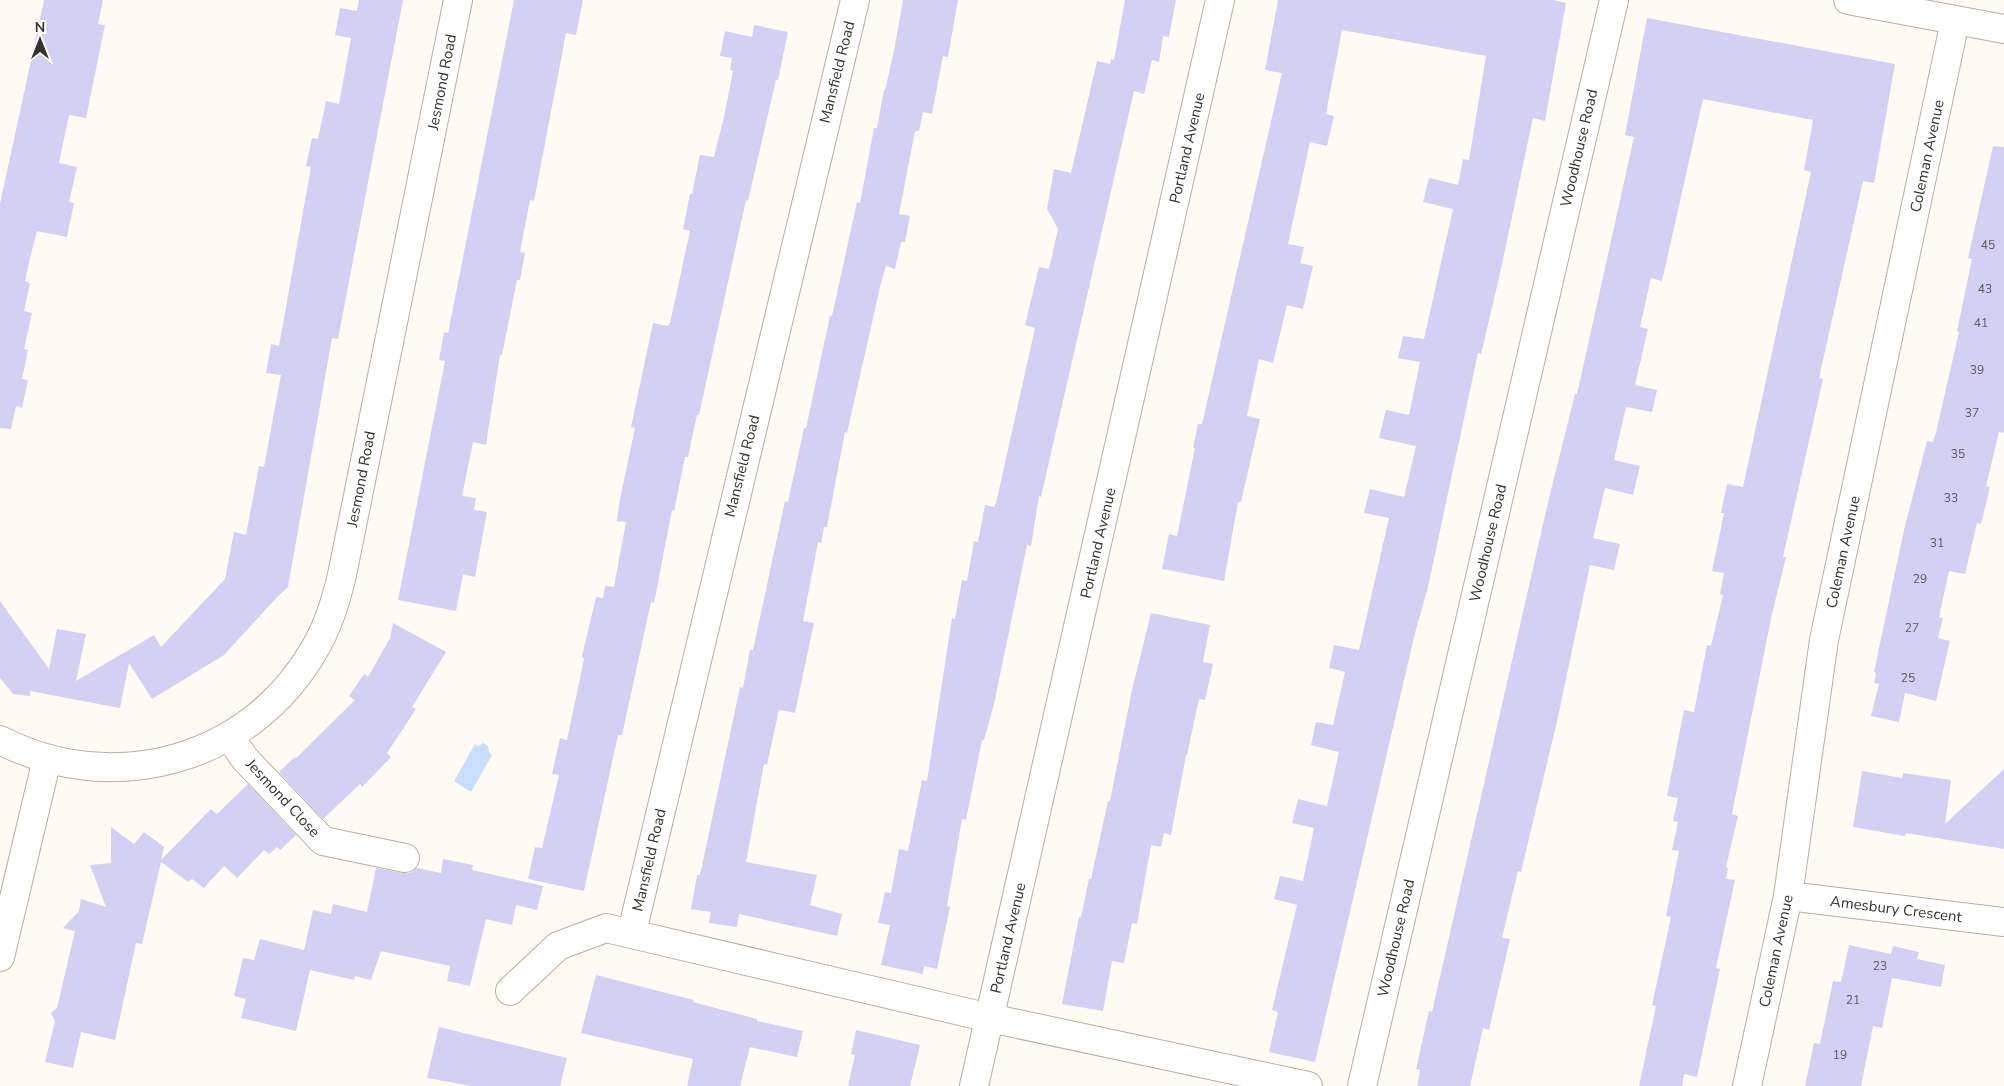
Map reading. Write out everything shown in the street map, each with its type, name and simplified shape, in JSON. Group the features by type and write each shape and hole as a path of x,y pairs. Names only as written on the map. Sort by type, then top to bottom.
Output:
{"street":[{"name":"Jesmond Road","path":"0,740 47,759 92,767 134,767 191,754 229,736 267,709 298,674 315,650 336,600 458,0"},
{"name":"Mansfield Road","path":"632,932 855,0"},
{"name":"Portland Avenue","path":"974,1086 1220,0"},
{"name":"Woodhouse Road","path":"1362,1086 1614,0"},
{"path":"1848,0 2004,29"},
{"name":"Coleman Avenue","path":"1748,1086 1788,896 1824,640 1955,21"},
{"name":"Jesmond Close","path":"229,736 246,759 324,841 405,858"},
{"path":"0,957 47,759"},
{"name":"Amesbury Crescent","path":"1788,896 2004,922"},
{"name":"Mansfield Road","path":"510,991 558,946 606,928 632,932 990,1018"},
{"path":"990,1018 1308,1086"}],"water":[{"path":"483,743 488,746 489,752 492,755 471,792 454,781 475,744 478,746"}],"building":[{"path":"44,0 103,0 98,24 105,25 86,118 69,115 59,163 77,167 69,202 74,203 67,237 37,231 30,258 25,281 30,283 24,311 32,313 24,349 28,350 22,379 28,380 22,408 16,406 11,429 0,428 0,204"},
{"path":"359,0 403,0 338,339 332,338 288,587 224,655 152,699 129,663 120,708 30,691 30,696 13,694 0,678 0,601 49,669 57,629 86,634 76,681 154,635 161,647 225,579 234,532 246,535 259,466 264,467 281,375 266,373 271,344 279,346 311,167 306,166 312,138 318,139 326,101 339,104 351,38 335,35 340,8 357,11"},
{"path":"514,0 583,0 576,35 566,33 534,201 530,200 520,252 525,253 520,280 517,280 502,355 500,355 486,445 473,442 462,496 476,498 474,510 487,512 475,577 463,574 456,611 398,600 445,361 439,360 444,332 448,333"},
{"path":"903,0 958,0 948,57 943,56 932,114 923,112 919,131 915,131 899,214 910,216 905,242 901,242 895,269 886,266 881,283 847,433 845,432 827,527 824,527 821,543 818,542 803,621 814,623 795,713 779,710 767,765 764,764 746,862 817,875 810,905 842,914 837,936 739,914 737,927 709,923 711,912 691,909 697,875 700,875 740,687 743,688 750,650 753,650 785,501 788,502 804,428 806,428 857,202 860,203 874,128 877,128"},
{"path":"1125,0 1176,0 1169,37 1163,36 1159,62 1152,60 1144,94 1134,91 1041,497 1039,496 1031,546 1027,545 994,704 984,740 982,740 966,820 962,819 947,906 950,907 937,969 924,966 923,974 881,965 890,925 878,923 885,892 891,893 899,849 908,851 922,780 927,781 952,618 955,619 962,580 967,581 974,541 978,542 985,505 994,507 996,503 1035,328 1025,325 1039,267 1049,269 1058,229 1047,209 1054,169 1071,173 1097,61 1110,64 1111,59 1114,60"},
{"path":"1278,0 1553,0 1566,3 1545,121 1533,118 1499,278 1481,354 1478,353 1428,587 1415,633 1315,1062 1269,1052 1278,1012 1272,1010 1297,905 1274,899 1280,876 1303,881 1314,828 1292,823 1298,799 1327,806 1339,752 1311,745 1316,722 1333,725 1345,672 1329,668 1334,645 1359,650 1389,518 1364,513 1370,489 1404,497 1416,446 1379,438 1386,410 1409,415 1420,362 1398,358 1403,336 1424,339 1453,209 1423,202 1429,178 1458,185 1463,159 1469,160 1486,56 1342,30 1326,114 1334,116 1327,146 1310,142 1288,244 1304,247 1300,263 1313,266 1303,309 1287,305 1273,363 1259,359 1247,416 1260,419 1241,502 1238,502 1224,581 1162,569 1169,534 1177,536 1198,424 1202,424 1282,73 1265,70"},
{"path":"1647,18 1895,64 1874,183 1863,181 1819,378 1823,379 1783,557 1786,557 1772,614 1732,814 1738,816 1726,867 1728,868 1726,879 1735,880 1716,968 1720,969 1697,1077 1684,1074 1682,1086 1639,1086 1656,1006 1652,1005 1671,917 1666,916 1679,851 1672,850 1678,822 1673,821 1678,798 1667,796 1684,710 1694,712 1707,645 1711,646 1723,595 1720,594 1724,573 1712,571 1724,513 1721,513 1727,484 1743,487 1811,172 1804,170 1813,120 1703,99 1662,281 1651,278 1640,327 1648,329 1635,385 1657,390 1652,412 1626,407 1614,460 1640,466 1633,495 1605,488 1593,538 1620,544 1614,570 1590,565 1558,717 1521,872 1518,871 1502,938 1510,939 1489,1030 1483,1028 1470,1086 1417,1086 1420,1070 1416,1069 1429,1011 1432,1012 1549,498 1575,394 1577,394 1634,137 1625,135"},
{"path":"754,25 788,32 748,201 746,200 699,415 697,415 688,457 685,457 674,511 672,510 654,603 651,602 622,735 618,735 584,891 528,879 535,847 542,848 559,775 552,774 560,738 567,740 584,659 582,656 596,597 603,598 605,586 614,587 626,522 617,521 620,499 635,428 631,427 653,323 668,326 670,323 690,231 683,229 700,155 714,157 724,117 733,71 730,70 732,58 720,56 725,31 752,37"},
{"path":"1993,146 2004,147 2004,433 1999,432 1986,486 1990,487 1981,524 1977,523 1965,574 1949,571 1939,617 1943,618 1938,638 1950,641 1936,701 1905,693 1899,722 1871,716 1879,684 1874,683 1876,673 1874,672 1904,530 1927,441 1933,442 1936,432 1959,332 1957,331 1972,259 1968,258"},
{"path":"1151,613 1210,625 1203,662 1213,664 1205,700 1199,699 1171,835 1164,833 1161,847 1151,845 1137,924 1132,923 1124,963 1112,961 1103,1011 1062,1004 1079,917 1081,917 1089,879 1091,879 1108,801 1110,801 1132,690"},
{"path":"393,623 446,652 412,707 416,709 387,753 391,757 362,787 360,784 323,819 279,772 296,758 355,700 349,696 364,674 368,677 390,638"},
{"path":"2004,769 2004,849 1906,833 1905,836 1853,827 1862,771 1902,778 1903,773 1951,780 1945,824"},
{"path":"248,784 296,835 280,850 277,847 269,854 264,850 237,878 224,866 204,888 192,879 188,882 161,862 142,944 136,943 115,1040 81,1032 73,1068 45,1062 55,1021 51,1013 57,1008 75,931 63,928 79,911 81,899 106,907 90,865 111,863 111,827 134,844 144,832 164,847 161,860 211,809 217,814"},
{"path":"443,859 473,865 472,870 543,886 537,910 516,905 512,925 486,919 470,986 447,981 450,966 381,951 371,980 355,976 354,980 310,970 296,1031 241,1018 246,999 234,996 243,958 254,960 260,939 304,950 313,910 331,914 333,904 367,912 376,868 410,873 417,868 441,873"},
{"path":"1849,945 1891,954 1893,946 1919,952 1917,959 1945,965 1941,987 1892,978 1882,1028 1873,1026 1861,1086 1805,1086 1814,1043 1820,1044 1833,981 1841,982"},
{"path":"596,975 694,1000 693,1002 757,1019 757,1021 803,1031 797,1057 750,1047 740,1086 687,1086 693,1059 581,1033"},
{"path":"439,1027 567,1058 560,1086 471,1086 427,1078"},
{"path":"856,1030 920,1045 910,1086 848,1086 855,1055 851,1054"}]}
